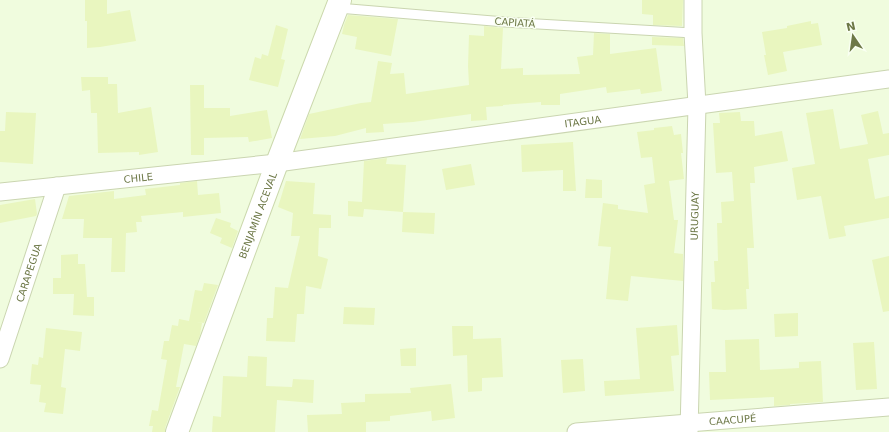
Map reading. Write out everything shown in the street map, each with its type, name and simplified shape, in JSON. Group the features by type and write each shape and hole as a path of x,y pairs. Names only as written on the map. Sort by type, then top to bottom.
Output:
{"street":[{"name":"URUGUAY","path":"689,427 697,105 693,33 693,0"},
{"name":"BENJAMÍN ACEVAL","path":"177,432 338,4"},
{"name":"ITAGUA","path":"277,163 889,79"},
{"name":"CHILE","path":"0,192 277,163"},
{"name":"CARAPEGUA","path":"0,360 57,186"},
{"name":"CAACUPÉ","path":"576,432 689,427 889,407"}],"lane":[{"name":"CAPIATÁ","path":"338,4 505,22 693,33"}],"shaded area":[{"path":"0,0 889,0 889,432 0,432"}],"building":[{"path":"85,0 107,0 107,14 130,10 136,41 87,48"},
{"path":"642,0 683,0 682,26 653,25 653,15 642,14"},
{"path":"348,15 398,19 391,56 355,49 357,37 342,34"},
{"path":"811,21 811,24 818,23 822,45 783,52 787,71 768,75 762,32 787,28 787,26"},
{"path":"276,25 288,29 281,59 285,60 278,87 249,80 255,57 261,59 262,54 268,56"},
{"path":"484,26 503,28 501,69 523,68 523,75 580,74 577,57 593,55 594,33 610,34 610,54 656,48 662,91 641,94 640,89 607,93 606,87 560,94 560,105 541,105 541,102 486,107 487,120 471,121 471,114 413,122 383,124 384,132 366,133 366,128 335,136 300,139 309,114 371,102 378,61 392,63 390,74 404,73 406,94 469,85 469,35 484,36"},
{"path":"652,37 683,38 684,46 652,45"},
{"path":"81,77 108,77 108,84 117,84 118,113 151,107 158,152 139,155 139,152 98,153 97,113 91,113 90,90 82,91"},
{"path":"190,85 204,85 204,108 230,108 230,116 267,110 272,138 249,142 248,137 204,138 204,155 191,155"},
{"path":"833,109 840,149 868,144 861,115 878,111 883,134 889,133 889,155 868,159 875,199 889,196 889,218 844,226 846,236 829,239 821,196 797,200 792,168 815,164 806,113"},
{"path":"6,112 36,113 33,164 0,162 0,131 5,131"},
{"path":"740,112 741,121 754,121 755,136 782,131 788,161 754,167 755,183 750,183 754,248 747,248 749,289 746,289 747,309 712,309 711,282 715,282 714,261 718,261 717,223 722,223 721,202 734,201 732,172 716,173 713,123 720,123 719,113"},
{"path":"672,126 674,135 681,134 683,153 681,153 684,179 669,181 674,220 678,220 674,253 683,254 683,281 631,276 628,301 606,299 611,247 598,246 603,203 618,205 618,209 648,213 644,185 655,183 652,157 641,158 637,132"},
{"path":"573,142 576,191 563,191 563,170 522,172 521,145"},
{"path":"387,158 386,164 406,165 403,212 364,209 363,217 348,216 348,201 362,202 364,161"},
{"path":"471,164 475,185 446,190 442,169"},
{"path":"586,179 602,180 602,198 585,198"},
{"path":"197,181 198,195 219,193 221,213 183,217 183,212 141,216 142,222 136,222 137,232 126,233 125,272 111,272 112,238 83,238 84,219 62,219 69,196 114,191 114,199 146,195 145,189 180,185 180,183"},
{"path":"286,181 315,183 313,214 331,215 331,228 319,228 318,256 328,259 321,289 306,286 304,314 297,314 295,342 266,341 267,318 273,318 275,287 288,288 300,236 291,236 293,213 278,207"},
{"path":"35,199 36,216 0,223 0,205"},
{"path":"403,212 435,213 434,234 402,232"},
{"path":"216,218 231,223 230,227 238,231 232,248 220,243 222,238 210,233"},
{"path":"78,254 78,264 85,264 87,297 94,297 94,316 73,315 74,294 53,294 53,278 61,278 61,255"},
{"path":"889,256 889,311 883,312 872,260"},
{"path":"204,283 218,285 204,323 196,322 202,323 196,346 184,344 176,387 180,387 165,428 165,432 152,432 153,426 149,426 152,410 158,411 167,360 161,359 164,341 169,341 172,325 178,326 179,319 189,321 195,290 202,291"},
{"path":"344,307 375,308 374,325 343,324"},
{"path":"798,313 798,336 775,337 774,314"},
{"path":"677,325 679,355 671,356 674,391 605,396 604,381 640,379 636,328"},
{"path":"452,326 473,326 473,339 501,338 503,377 482,378 482,391 468,392 467,355 453,356"},
{"path":"46,328 82,332 80,351 65,349 61,387 66,388 63,414 44,412 46,403 39,402 41,385 30,384 32,364 38,365 39,357 43,358"},
{"path":"759,339 760,370 799,368 799,362 821,361 823,402 774,406 774,397 710,400 709,372 726,372 725,340"},
{"path":"874,342 877,389 856,390 853,343"},
{"path":"416,348 416,366 401,366 400,349"},
{"path":"248,356 267,357 266,386 292,387 293,379 314,380 313,403 277,400 275,432 212,432 213,416 221,417 223,376 247,377"},
{"path":"583,359 585,391 563,393 561,360"},
{"path":"451,384 455,418 432,421 431,411 390,416 390,421 366,422 366,432 308,432 307,415 342,414 341,403 365,402 365,394 411,393 410,388"}]}
